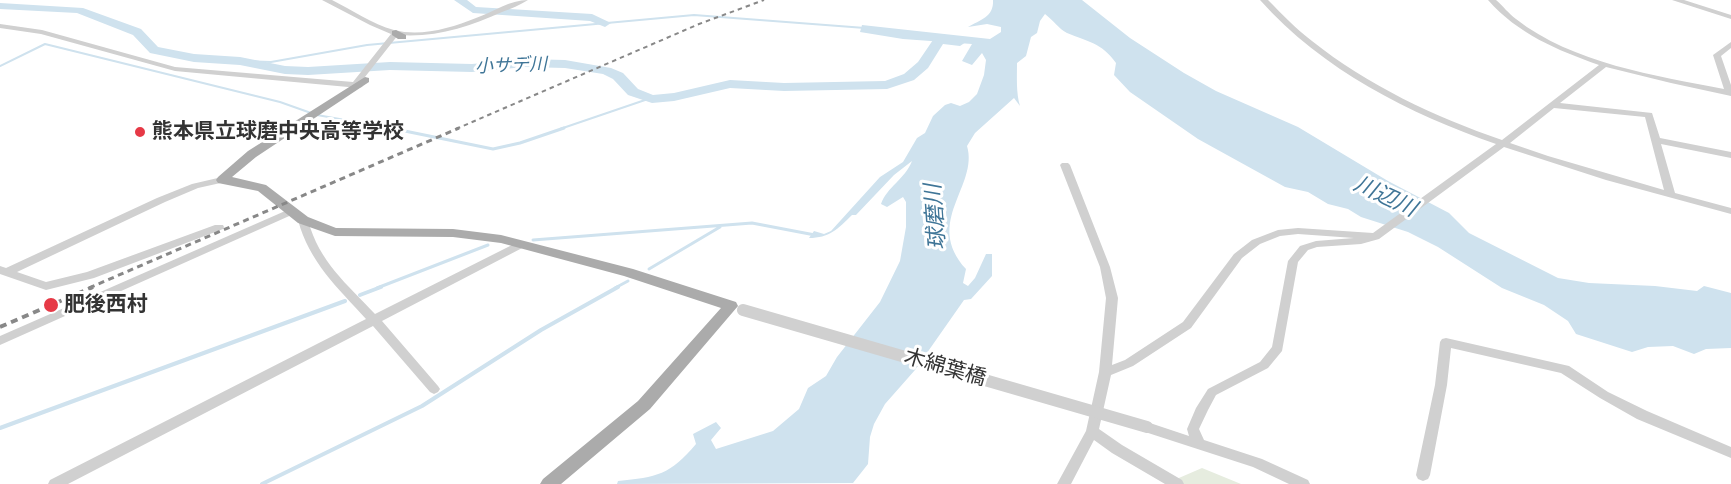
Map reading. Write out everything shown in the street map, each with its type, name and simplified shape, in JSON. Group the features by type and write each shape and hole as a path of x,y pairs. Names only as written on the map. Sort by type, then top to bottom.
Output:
{"main road":[{"path":"222,180 252,154 362,82"},
{"path":"222,180 262,188 303,220 334,232 453,233 501,239 628,272 737,308 644,405 549,484"}],"street":[{"path":"326,0 399,35 448,30 490,16 524,0"},
{"path":"1264,0 1298,34 1335,62 1405,102 1499,147 1731,211"},
{"path":"1492,0 1502,11 1533,32 1604,64 1730,93"},
{"path":"1676,0 1731,17"},
{"path":"0,27 42,32 175,69 362,82"},
{"path":"362,82 357,82 399,35"},
{"path":"1730,93 1717,55 1731,45"},
{"path":"1199,442 1193,429 1212,392 1264,365 1278,348 1293,261 1304,248 1316,244 1361,241 1378,235 1499,147 1604,64"},
{"path":"1552,105 1649,116 1670,194"},
{"path":"1656,140 1731,155"},
{"path":"1064,484 1092,431 1105,372 1112,298 1106,267 1065,165"},
{"path":"4,271 195,186 222,180"},
{"path":"0,341 292,211"},
{"path":"303,220 317,255 328,273 374,319 434,389"},
{"path":"4,271 46,286 90,275 219,227"},
{"path":"1105,372 1129,363 1187,325 1238,256 1256,242 1278,233 1298,231 1378,235"},
{"path":"55,484 522,244"},
{"name":"木綿葉橋","path":"737,308 1199,442 1257,463 1303,484"},
{"path":"1423,475 1441,385 1446,342 1565,369 1604,395 1642,415 1731,453"},
{"path":"1092,431 1117,449 1178,484"}],"shaded area":[{"path":"1202,468 1241,484 1165,484"}],"water":[{"path":"993,0 1082,0 1130,38 1184,73 1216,91 1298,127 1388,181 1449,213 1469,233 1558,278 1589,283 1655,286 1697,291 1704,286 1731,293 1731,348 1706,349 1694,354 1673,346 1648,347 1632,352 1576,334 1568,321 1544,305 1502,288 1438,247 1408,232 1361,217 1348,209 1328,204 1308,192 1285,187 1198,139 1130,92 1114,75 1116,63 1105,51 1067,33 1045,14 1040,21 1037,33 1031,37 1026,56 1017,63 1017,90 1020,106 1014,98 975,133 967,146 969,161 966,175 951,220 950,236 954,252 966,269 963,283 968,286 975,278 986,254 992,254 992,276 971,299 964,300 915,370 885,404 870,437 868,464 853,483 617,484 618,481 653,476 670,468 696,444 693,434 716,422 721,428 711,440 716,449 773,431 799,409 808,388 826,376 837,357 880,302 900,261 906,227 906,202 903,197 887,207 881,204 912,161 894,175 856,215 852,215 828,234 809,238 814,231 824,234 831,231 880,177 903,162 917,138 925,133 933,116 945,105 951,103 960,106 969,102 977,94 984,75 986,60 982,53 972,65 962,61 972,44 903,39 860,32 862,25 990,39 1001,32 1001,27 987,24 968,27 989,14"}],"waterway":[{"path":"460,0 473,10 592,18 605,23"},
{"name":"小サデ川","path":"0,6 79,10 137,32 154,50 194,58 240,61 285,70 308,71 390,66 472,68 525,63 565,64 606,71 618,76 633,92 652,99 674,97 730,84 784,87 887,85 909,77 923,65 939,40 960,42"},
{"path":"240,61 271,62 367,45 694,15 865,28"},
{"path":"0,66 45,44 280,102 311,113"},
{"path":"560,129 648,99"},
{"path":"317,115 396,129"},
{"path":"390,128 493,149 520,143 564,128"},
{"path":"533,240 752,223 815,235"},
{"path":"649,269 720,227"},
{"path":"377,288 488,245"},
{"path":"615,288 628,281"},
{"path":"360,295 381,287"},
{"path":"262,484 422,406 541,330 618,287"},
{"path":"0,428 345,301"}],"railway":[{"path":"456,129 699,24 764,0"},
{"path":"89,288 459,128"},
{"path":"0,327 93,287"}],"place":[{"name":"熊本県立球磨中央高等学校","path":"140,132"},
{"name":"肥後西村","path":"51,305"}],"water label":[{"name":"川辺川","path":"1385,197"},
{"name":"球磨川","path":"936,217"}]}
